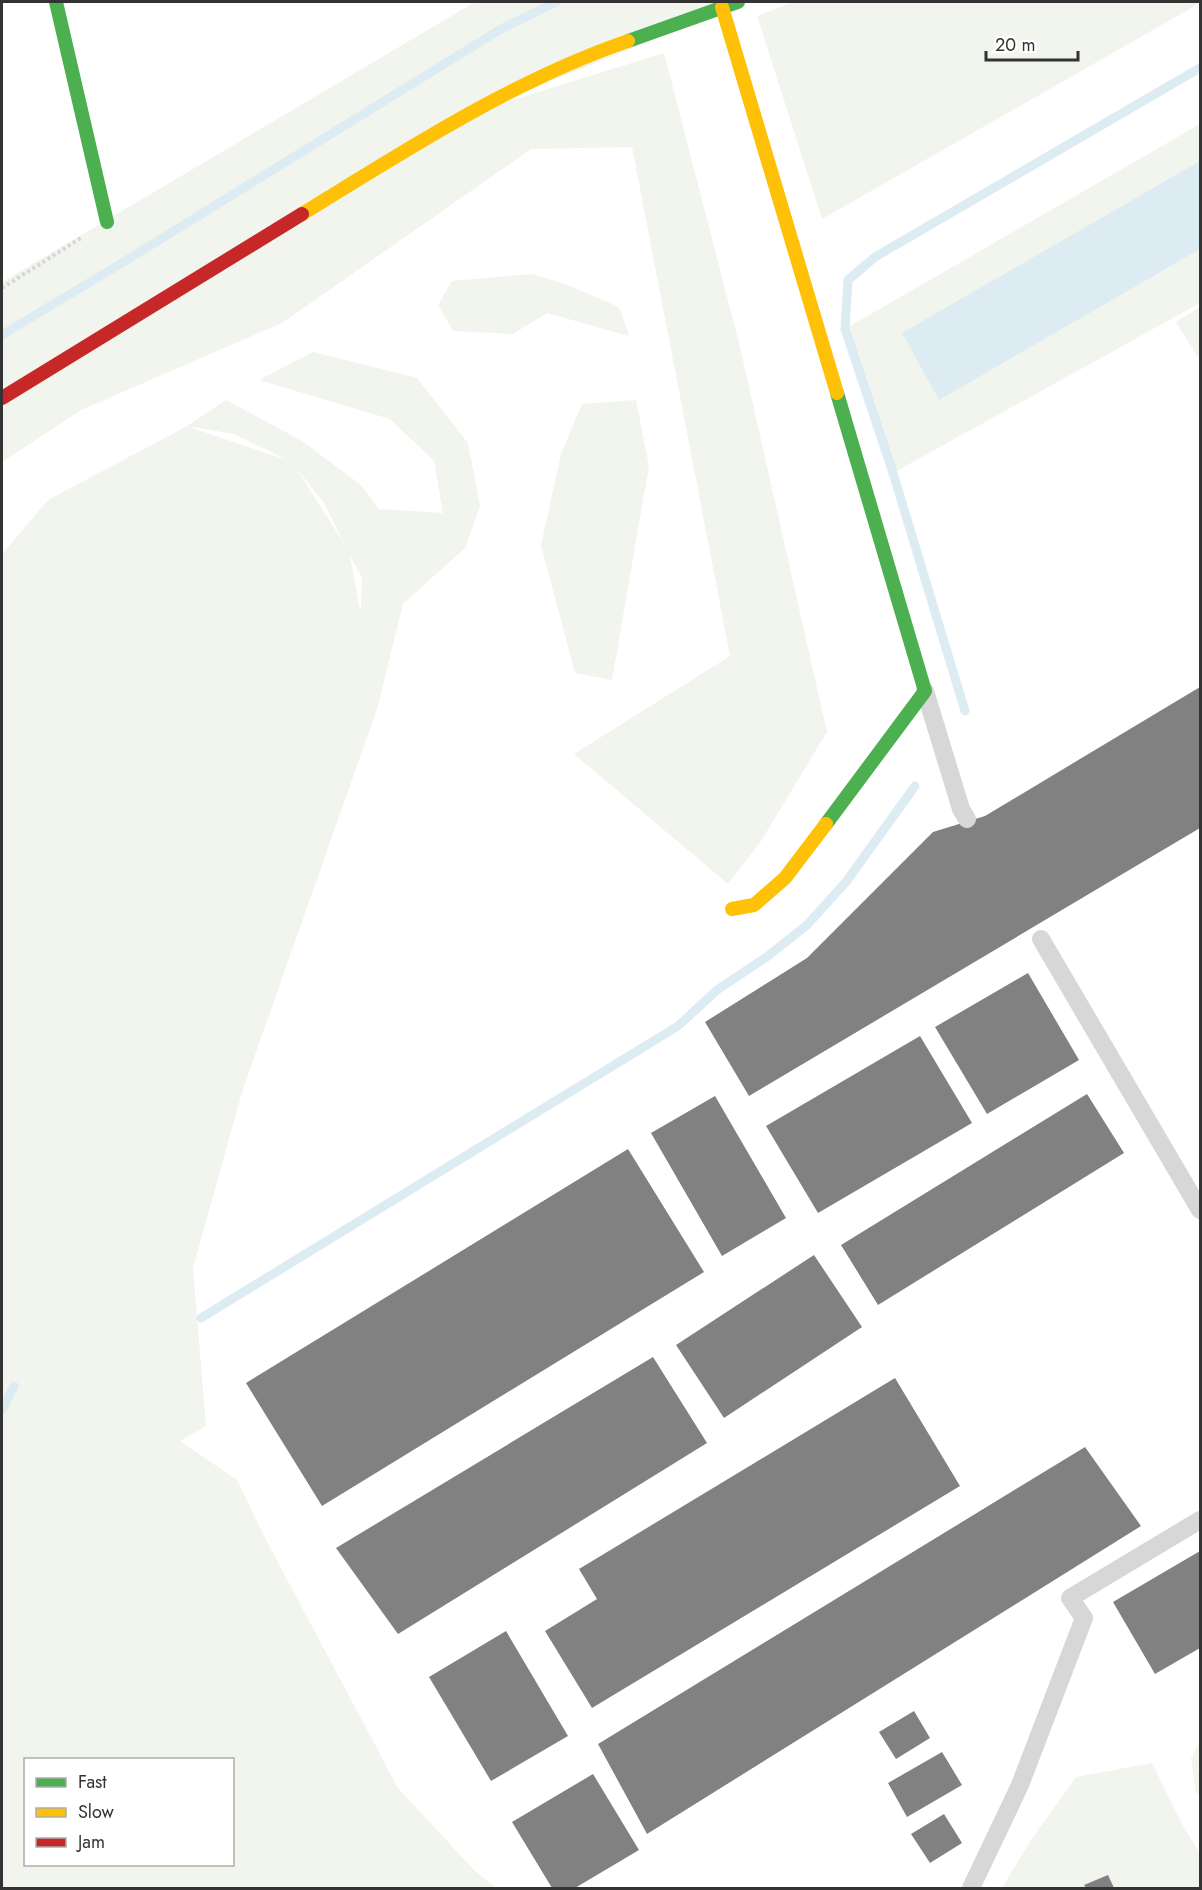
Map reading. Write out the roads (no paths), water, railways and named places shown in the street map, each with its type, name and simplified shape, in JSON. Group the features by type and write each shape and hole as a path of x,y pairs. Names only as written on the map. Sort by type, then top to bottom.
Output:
{"street":[{"path":"56,2 107,222"},
{"path":"2,398 480,107 589,54 738,2"},
{"path":"722,7 925,691 785,878 754,905 732,909"}],"lane":[{"path":"925,691 961,809 968,819"},
{"path":"1041,939 1200,1210"},
{"path":"971,1888 1020,1785 1084,1618 1071,1598 1200,1520"}],"waterway":[{"path":"2,335 501,29 556,2"},
{"path":"965,711 893,473 845,329 848,280 875,257 1200,68"},
{"path":"201,1318 678,1026 717,990 768,956 807,925 846,882 915,786"},
{"path":"2,1410 14,1386"}]}
